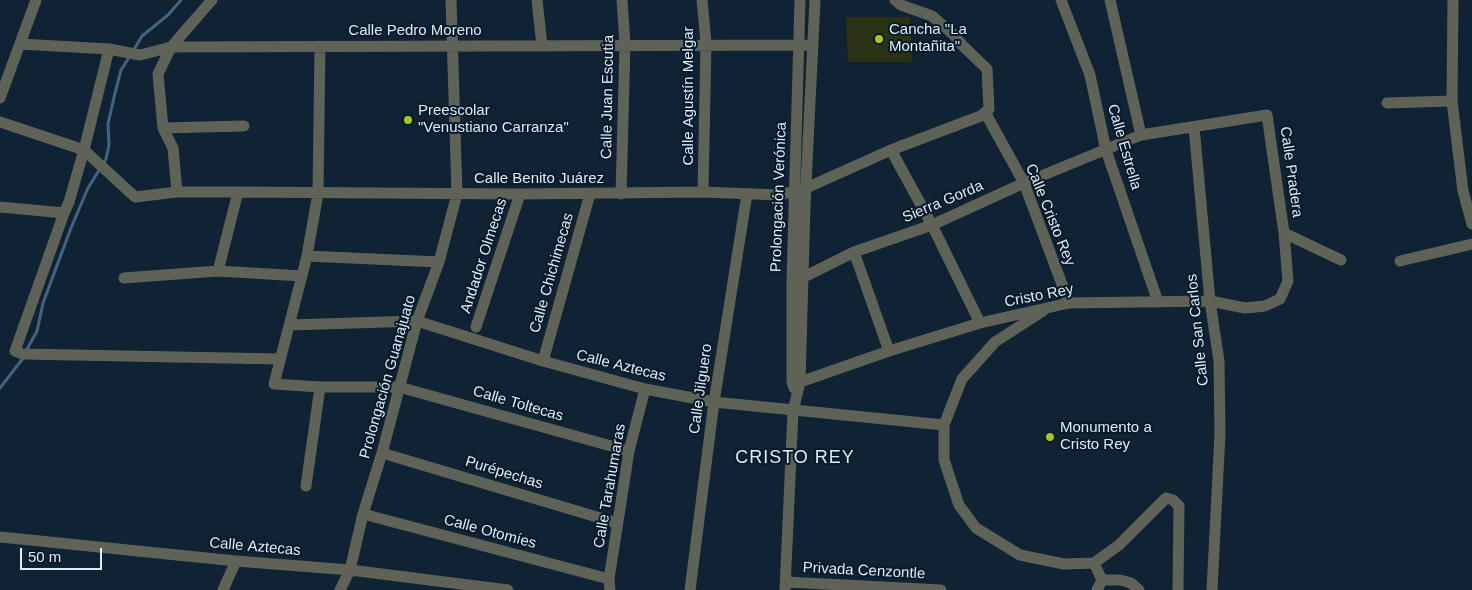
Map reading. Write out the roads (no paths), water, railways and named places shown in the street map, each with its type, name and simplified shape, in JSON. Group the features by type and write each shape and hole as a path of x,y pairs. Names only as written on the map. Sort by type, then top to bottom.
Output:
{"street":[{"path":"0,98 36,0"},
{"path":"177,192 173,148 163,128 158,74 170,46 212,0"},
{"name":"Prolongación Guanajuato","path":"340,590 350,570 363,514 382,453 417,321 439,262 457,194 454,46 451,0"},
{"path":"537,0 542,46"},
{"name":"Calle Juan Escutia","path":"622,0 625,45 622,194"},
{"name":"Calle Agustín Melgar","path":"702,0 706,43 703,192"},
{"name":"Prolongación Verónica","path":"786,586 793,410 797,395 800,0"},
{"name":"Prolongación Verónica","path":"800,190 815,0"},
{"path":"895,0 901,5 932,16 953,34 987,69 989,109 984,115"},
{"name":"Calle Estrella","path":"1061,0 1090,75 1106,150 1158,302"},
{"path":"1110,0 1141,135"},
{"path":"1453,0 1452,101 1463,191 1472,224"},
{"name":"Calle Pedro Moreno","path":"20,44 109,49 140,55 170,46 812,44"},
{"path":"109,49 69,202 15,351 22,354 280,358 307,256 318,193 320,46"},
{"path":"1387,104 1452,101"},
{"name":"Calle Benito Juárez","path":"84,150 135,197 177,192 622,194 703,192 780,195 800,190 891,150 984,115"},
{"name":"Calle Cristo Rey","path":"984,115 1024,183 1070,303"},
{"name":"Sierra Gorda","path":"797,280 854,252 932,225 1024,183 1141,135 1267,115"},
{"name":"Calle Pradera","path":"1267,115 1284,233 1288,281"},
{"path":"0,122 84,150"},
{"path":"163,128 244,126"},
{"name":"Calle San Carlos","path":"1194,127 1210,301 1219,362 1220,425 1212,590"},
{"path":"891,150 932,225 980,323"},
{"path":"218,271 238,192"},
{"name":"Andador Olmecas","path":"476,327 520,194"},
{"name":"Calle Chichimecas","path":"543,361 590,194"},
{"name":"Calle Jilguero","path":"690,590 714,402 747,194"},
{"path":"0,206 64,214"},
{"name":"Calle Pradera","path":"1284,233 1342,260"},
{"path":"1400,261 1472,244"},
{"path":"854,252 890,351"},
{"path":"307,256 439,262"},
{"path":"124,278 218,271 302,276"},
{"name":"Cristo Rey","path":"796,382 980,323 1070,303 1210,301 1245,308 1265,306 1280,299 1288,281"},
{"path":"1047,308 995,342 962,378 944,424 944,460 959,505 976,528 1020,555 1064,564 1094,563 1119,545 1166,498 1174,500 1179,506 1178,590"},
{"name":"Calle Aztecas","path":"289,325 417,321 543,361 645,389 714,402 944,424"},
{"name":"Calle Toltecas","path":"280,358 274,384 320,387 399,387 629,451"},
{"path":"306,486 320,387"},
{"name":"Calle Tarahumaras","path":"610,585 617,523 629,451 645,389"},
{"name":"Purépechas","path":"382,453 617,523"},
{"name":"Calle Otomíes","path":"363,514 610,585"},
{"name":"Calle Aztecas","path":"0,537 236,561 350,570 427,585 505,590"},
{"path":"223,590 236,561"},
{"path":"1094,563 1099,585 1120,580 1131,583 1139,590"},
{"name":"Privada Cenzontle","path":"786,586 941,590"}],"waterway":[{"path":"133,51 142,36 168,15 181,0"},
{"path":"26,351 37,331 43,303 71,228 88,188 106,159 109,145 108,124 115,93 121,70 130,56"},
{"path":"0,388 24,357"}],"place":[{"name":"Cancha \"La Montañita\"","path":"879,39"},
{"name":"Preescolar \"Venustiano Carranza\"","path":"408,120"},
{"name":"Monumento a Cristo Rey","path":"1050,437"}],"district":[{"name":"CRISTO REY","path":"795,458"}]}
